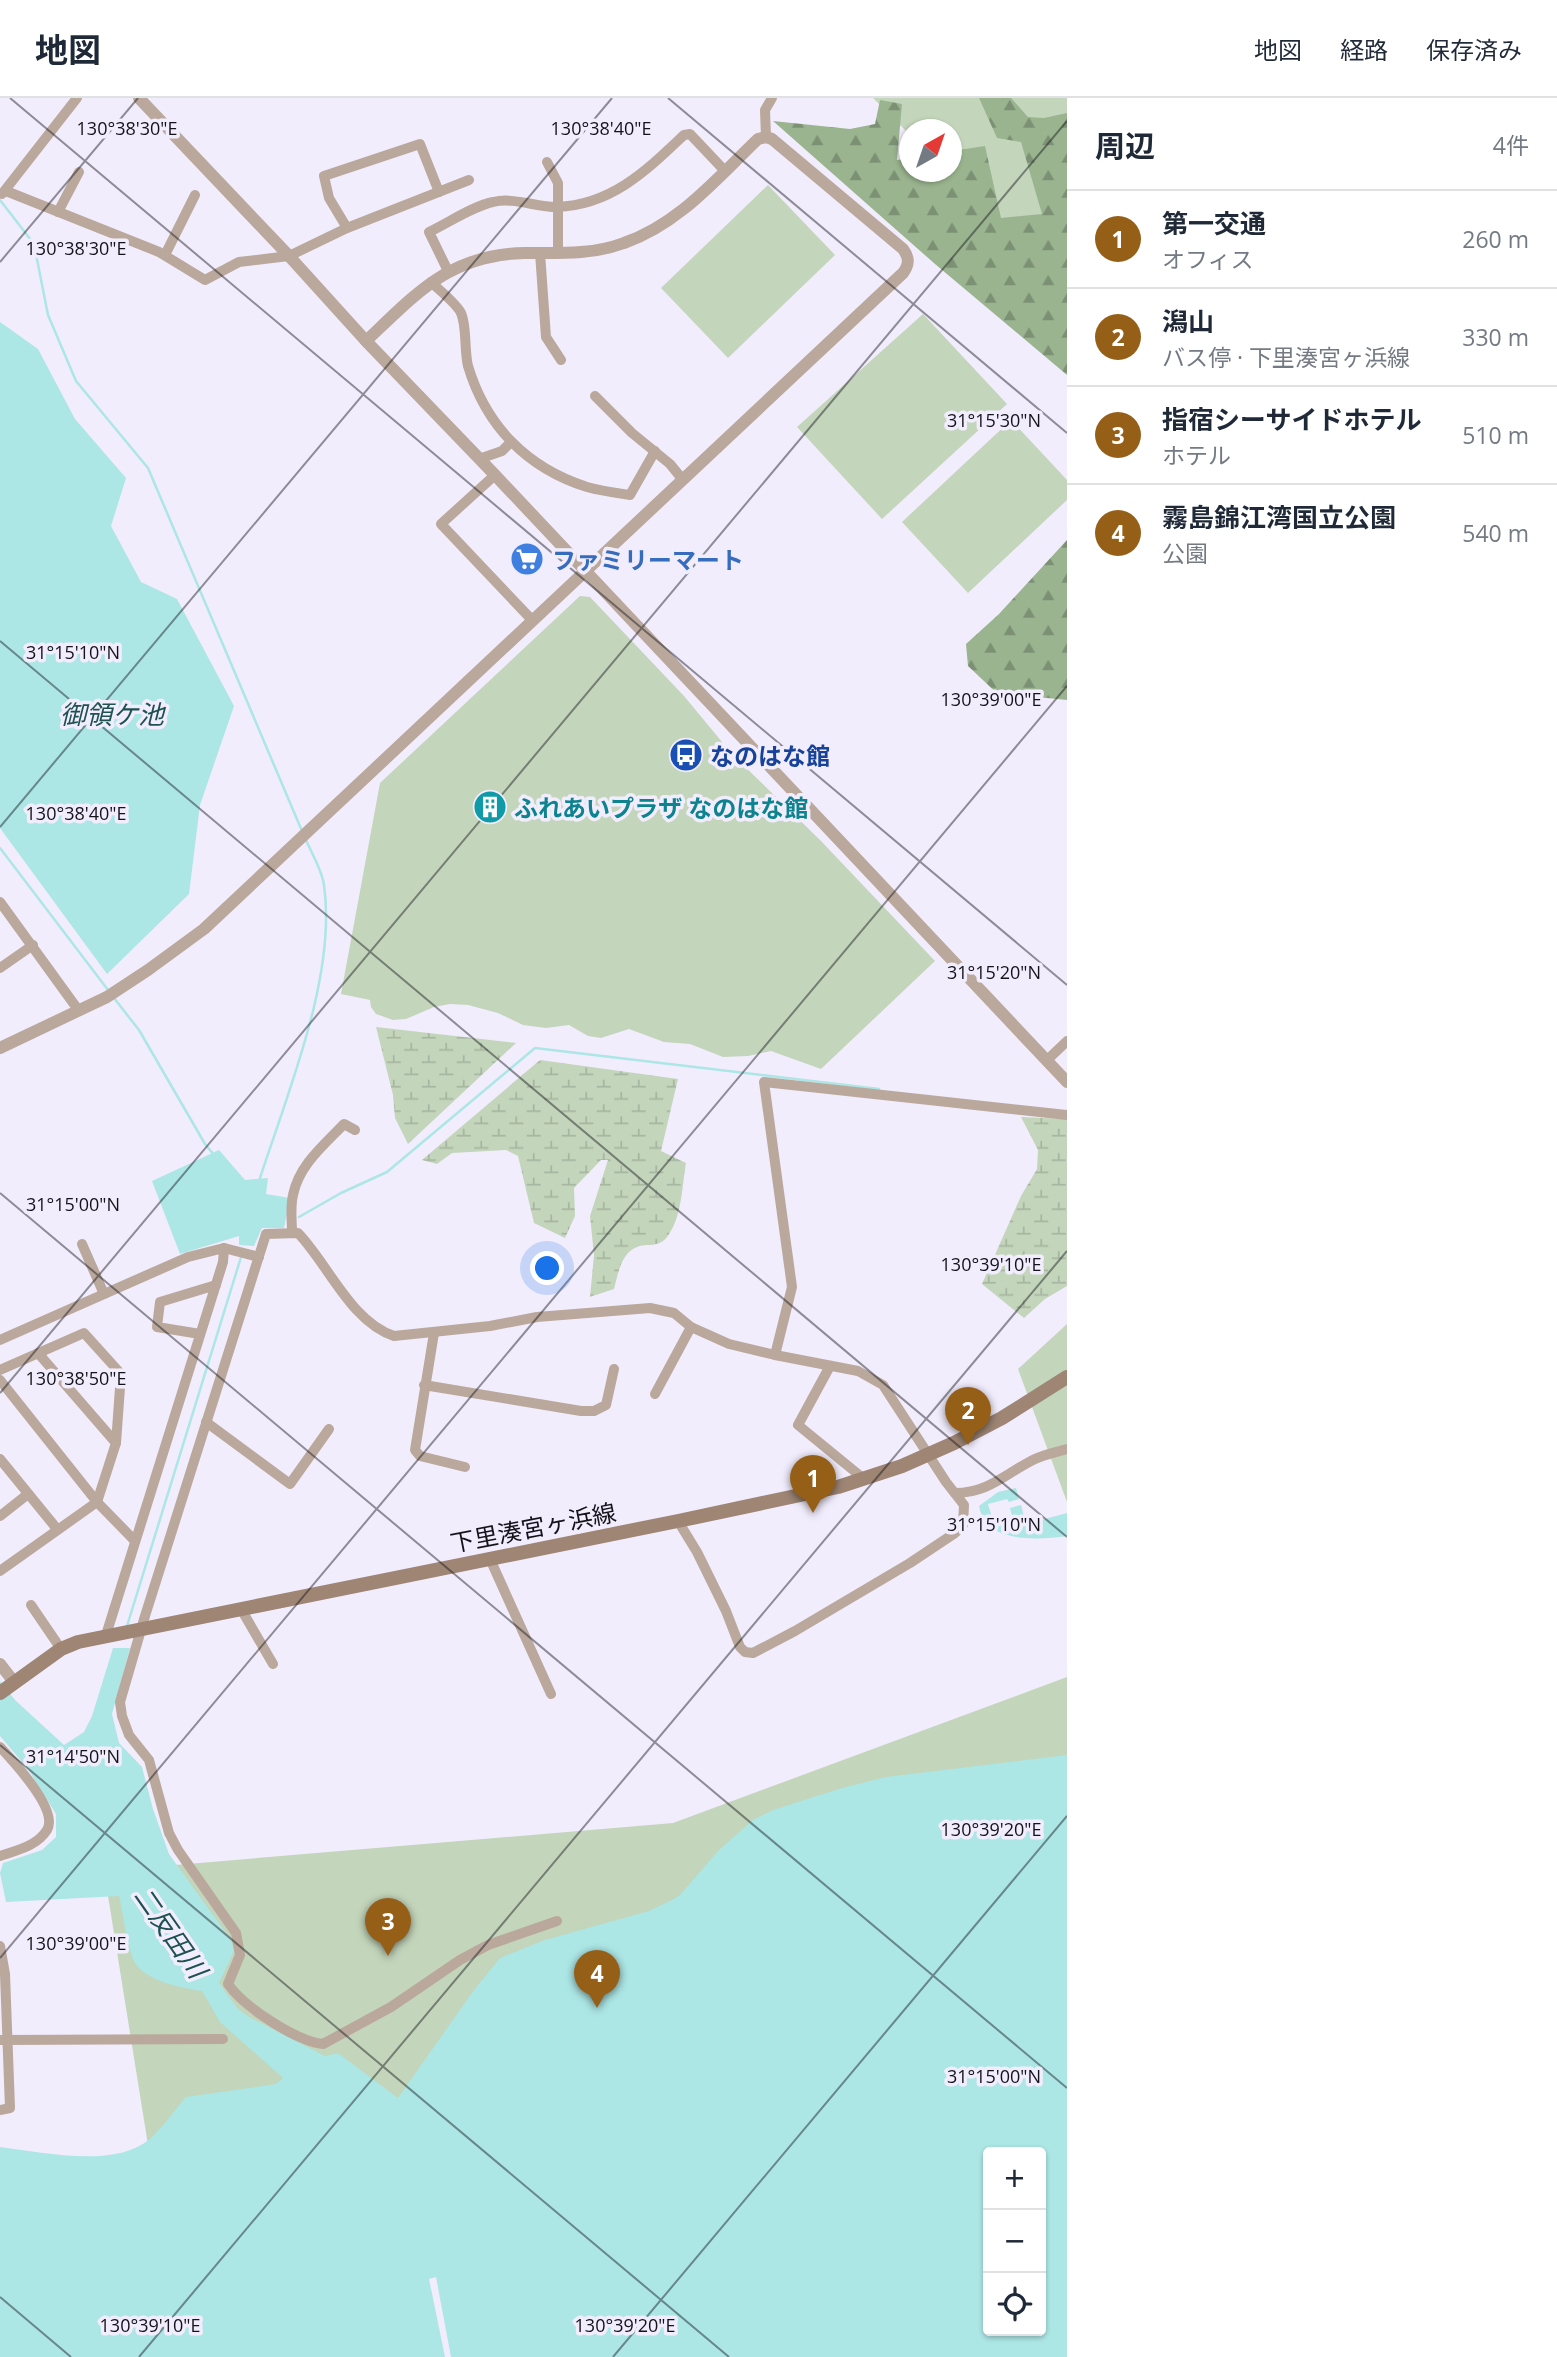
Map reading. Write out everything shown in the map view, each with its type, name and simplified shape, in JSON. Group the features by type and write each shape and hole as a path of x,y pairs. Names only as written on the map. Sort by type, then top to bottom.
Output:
{"main road":[{"name":"下里湊宮ヶ浜線","path":"0,1693 61,1649 106,1635 678,1521 803,1495 864,1479 930,1454 1002,1418 1067,1377"}],"street":[{"path":"77,98 3,194 58,212 165,255 205,280 239,262 289,256 347,228 469,180"},
{"path":"139,98 1067,1082"},
{"path":"766,137 765,110 772,98"},
{"path":"448,271 429,232 491,202 508,200 558,207 590,202 625,187 684,135 690,134 724,171"},
{"path":"0,1048 79,1012 121,989 204,929 903,273 908,256 772,139 766,137 758,139 678,214 644,235 603,250 481,259 448,271 431,282 366,341"},
{"path":"347,228 329,198 324,176 420,144 439,192"},
{"path":"547,162 558,183 558,253"},
{"path":"58,212 79,172"},
{"path":"165,255 195,195"},
{"path":"540,253 546,337 561,360"},
{"path":"431,282 461,312 466,360 476,391 511,442 528,458 555,474 589,488 630,495 655,451"},
{"path":"595,396 632,433 670,464 683,480"},
{"path":"480,459 502,451 511,442"},
{"path":"495,475 442,524 533,621"},
{"path":"0,902 79,1012"},
{"path":"0,968 33,945"},
{"path":"1047,1060 1067,1041"},
{"path":"775,1355 792,1287 764,1082 1067,1115"},
{"path":"292,1233 292,1199 302,1171 344,1124 355,1130"},
{"path":"557,1921 488,1945 460,1960 381,2013 323,2044 312,2042 254,2012 228,1984 240,1955 236,1933 173,1841 149,1760 129,1735 121,1716 120,1702 266,1234 298,1233 309,1244 334,1282 372,1324 394,1336 537,1318 650,1308 674,1313 691,1327 729,1343 858,1371 883,1385 964,1505 964,1520 959,1530 910,1563 753,1653 745,1652 740,1647 697,1552 678,1521"},
{"path":"82,1244 104,1294"},
{"path":"0,1340 188,1257 228,1249 257,1256"},
{"path":"106,1635 228,1249"},
{"path":"200,1334 157,1327 160,1302 215,1285"},
{"path":"655,1394 691,1327"},
{"path":"0,1370 84,1333 121,1374 116,1443 97,1502 0,1571"},
{"path":"434,1333 415,1450 420,1456 465,1467"},
{"path":"38,1353 116,1443"},
{"path":"830,1366 798,1424 864,1479"},
{"path":"424,1385 532,1405 594,1410 606,1405 614,1369"},
{"path":"0,1380 97,1502 135,1541"},
{"path":"206,1422 290,1484 329,1429"},
{"path":"955,1493 972,1493 1004,1479 1036,1458 1067,1449"},
{"path":"0,1459 57,1529"},
{"path":"0,1516 28,1494"},
{"path":"490,1559 551,1694"},
{"path":"31,1605 61,1649"},
{"path":"241,1609 273,1664"},
{"path":"0,1664 14,1682"},
{"path":"0,1747 37,1791 49,1824 48,1829 24,1848 0,1856"},
{"path":"0,1947 5,1974 4,2039 10,2108 0,2110"},
{"path":"4,2039 223,2039"}],"green space":[{"path":"873,98 1067,98 1067,327 958,182 962,182 962,119 899,119 899,124"},
{"path":"979,98 1011,98 1028,117 1044,118 1067,113 1067,375 935,264 773,121 850,129 875,124 880,100 902,104 897,160 899,182 962,182 962,149 985,146 1001,218 1042,214 1021,142 997,138"},
{"path":"768,185 835,255 728,358 661,288"},
{"path":"923,314 1007,404 882,519 797,427"},
{"path":"1011,420 1067,480 1067,500 968,593 902,522"},
{"path":"1067,540 1067,700 1037,697 1003,699 968,666 966,644 999,614"},
{"path":"580,596 590,597 684,696 732,754 821,841 935,961 821,1069 771,1051 748,1056 723,1057 690,1044 664,1042 629,1029 601,1038 588,1036 569,1025 546,1028 523,1025 498,1013 468,1005 434,1007 406,1019 393,1020 376,1014 370,1000 341,994 380,783"},
{"path":"376,1027 516,1043 408,1144 395,1118 393,1095"},
{"path":"540,1060 678,1079 661,1151 686,1163 676,1221 664,1240 637,1247 627,1254 614,1289 590,1297 594,1255 590,1216 608,1160 601,1160 574,1188 575,1216 565,1238 534,1223 518,1156 506,1150 452,1153 437,1164 422,1160"},
{"path":"1021,1117 1067,1119 1067,1286 1045,1299 1024,1318 982,1284 1021,1196 1037,1169 1038,1150"},
{"path":"1067,1324 1067,1502 1018,1369"},
{"path":"1067,1677 1067,2357 148,2145 104,1871 673,1823"}],"water":[{"name":"御領ケ池","path":"0,322 38,349 75,419 126,478 111,526 141,582 177,599 234,706 200,805 189,894 107,974 0,828"},
{"path":"219,1150 245,1180 268,1178 266,1194 290,1198 284,1228 262,1228 254,1246 239,1245 239,1236 180,1254 152,1181"},
{"path":"1016,1488 1019,1499 988,1504 994,1524 1013,1520 1010,1508 1021,1505 1026,1524 1067,1513 1067,1536 1014,1537 991,1527 979,1506 998,1492"},
{"name":"二反田川","path":"113,1648 130,1648 112,1714 119,1743 142,1767 169,1854 231,1940 234,1951 219,1983 238,2009 249,2017 325,2056 338,2053 398,2098 474,1990 500,1958 545,1940 649,1911 672,1900 680,1895 718,1851 753,1820 773,1810 886,1777 1067,1755 1067,2357 0,2357 0,2147 57,2155 117,2154 150,2139 186,2097 276,2084 283,2078 220,2022 202,1991 164,1982 139,1968 129,1947 119,1896 6,1902 0,1873 3,1863 42,1850 56,1837 56,1814 28,1769 0,1736 0,1681 15,1700 64,1745 84,1732 92,1716"}],"pier":[{"path":"436,2277 451,2357 445,2357 429,2279"}],"waterway":[{"path":"0,200 34,244 48,315 76,381 148,468 302,831"},
{"path":"259,1181 307,1034 323,957 326,920 324,885 306,840"},
{"path":"0,848 108,990"},
{"path":"114,998 139,1030 214,1155"},
{"path":"299,1217 341,1193 387,1172 535,1048 879,1089"},
{"path":"127,1626 242,1254"}],"place":[{"name":"ファミリーマート","path":"527,559"},
{"name":"なのはな館","path":"686,755"},
{"name":"ふれあいプラザ なのはな館","path":"490,807"},
{"name":"潟山","path":"968,1445"},
{"name":"第一交通","path":"813,1513"},
{"name":"指宿シーサイドホテル","path":"388,1956"},
{"name":"霧島錦江湾国立公園","path":"597,2008"}]}
